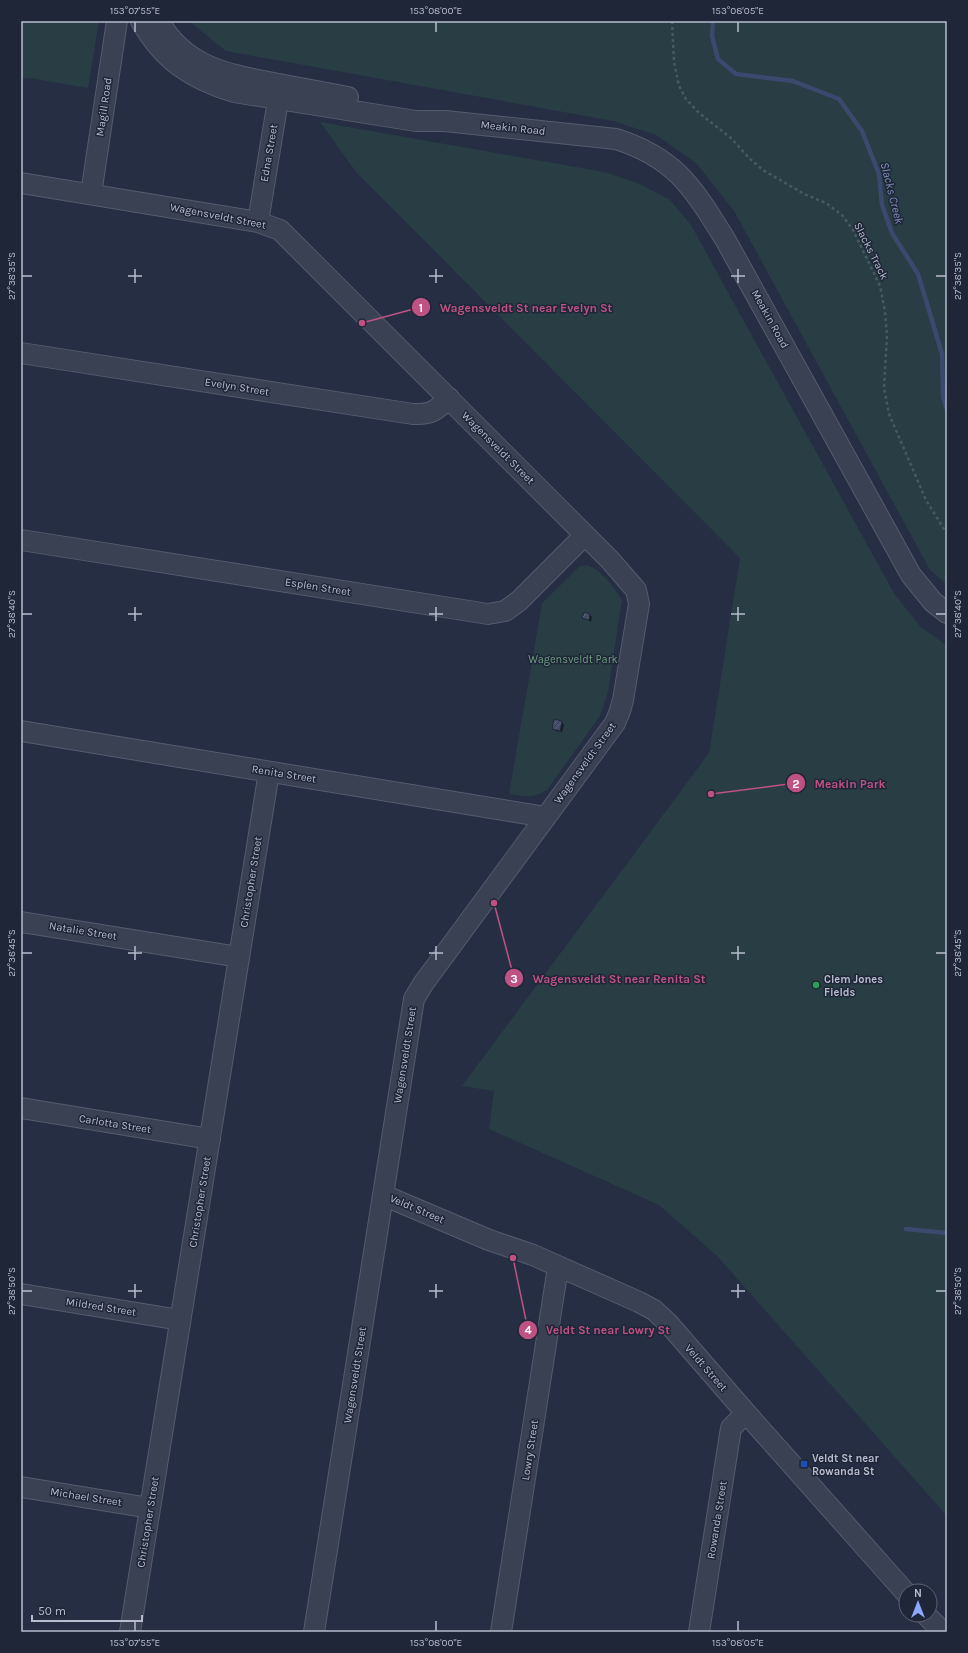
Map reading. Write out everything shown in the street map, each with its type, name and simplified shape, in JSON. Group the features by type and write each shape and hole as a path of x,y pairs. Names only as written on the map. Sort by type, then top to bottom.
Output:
{"street":[{"name":"Magill Road","path":"91,194 117,21"},
{"name":"Meakin Road","path":"141,21 166,56 180,68 196,78 212,86 234,92 279,92"},
{"name":"Meakin Road","path":"159,21 176,44 190,56 206,66 279,92 416,121 445,121 616,139 643,149 669,165 694,191 725,238 911,575 933,602 947,613"},
{"name":"Edna Street","path":"258,222 279,92"},
{"name":"Wagensveldt Street","path":"21,183 258,222 270,225 287,235 631,583 636,590 639,604 620,711 615,723 423,984 414,999 314,1632"},
{"name":"Evelyn Street","path":"21,353 413,414 430,413 439,408 448,398"},
{"name":"Esplen Street","path":"21,540 488,614 505,611 519,601 585,535"},
{"name":"Renita Street","path":"21,731 546,817"},
{"name":"Christopher Street","path":"130,1632 269,772"},
{"name":"Natalie Street","path":"21,922 239,957"},
{"name":"Carlotta Street","path":"21,1108 210,1139"},
{"name":"Veldt Street","path":"383,1195 489,1240 533,1255 654,1310 668,1323 898,1584"},
{"name":"Lowry Street","path":"501,1632 558,1267"},
{"name":"Mildred Street","path":"21,1294 180,1320"},
{"name":"Rowanda Street","path":"699,1632 731,1428 746,1413"},
{"name":"Michael Street","path":"21,1487 150,1508"},
{"path":"934,1623 943,1632"}],"path":[{"name":"Slacks Track","path":"672,21 674,62 680,86 686,99 699,113 731,138 749,158 763,170 804,194 826,203 842,215 853,230 880,286 886,312 887,336 884,388 889,414 926,500 947,534"}],"green space":[{"path":"21,21 99,21 88,88 29,78 21,79"},
{"path":"189,21 947,21 947,585 930,570 734,211 696,163 656,135 613,121 226,51"},
{"path":"320,122 604,172 638,183 670,200 691,225 895,595 921,627 947,646 947,1516 718,1257 659,1205 489,1129 494,1091 462,1086 709,753 740,558 356,172"},
{"name":"Wagensveldt Park","path":"586,565 602,574 616,590 622,600 608,692 600,716 547,790 533,796 509,794 542,603 580,566"}],"building":[{"path":"584,612 590,614 589,620 582,618"},
{"path":"554,719 562,721 560,731 552,729"}],"waterway":[{"name":"Slacks Creek","path":"713,21 712,36 718,59 736,74 793,81 839,99 862,131 879,174 882,205 892,233 918,274 942,354 943,397 947,410"},
{"path":"906,1229 947,1233"}],"place":[{"name":"Wagensveldt St near Evelyn St","path":"362,323"},
{"name":"Meakin Park","path":"711,794"},
{"name":"Wagensveldt St near Renita St","path":"494,903"},
{"name":"Clem Jones Fields","path":"816,985"},
{"name":"Veldt St near Lowry St","path":"513,1258"},
{"name":"Veldt St near Rowanda St","path":"804,1464"}]}
